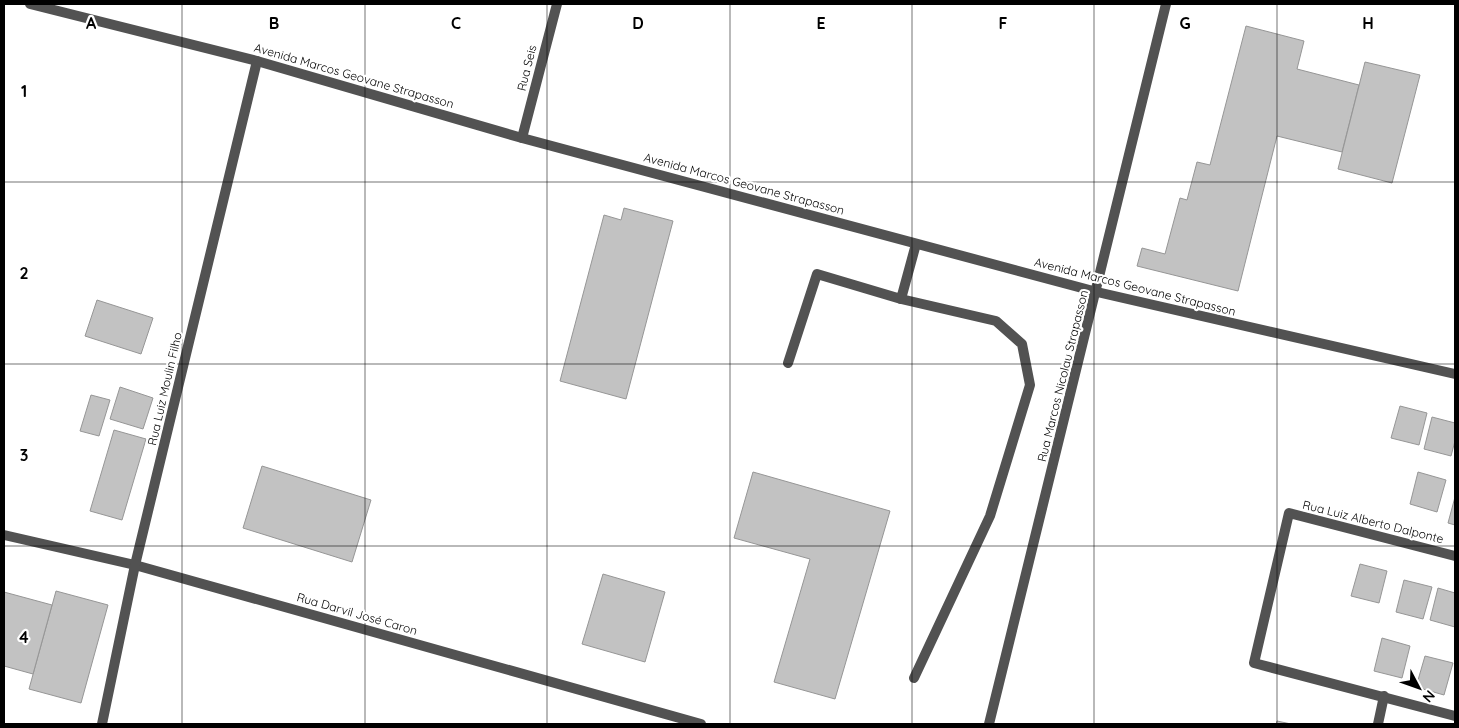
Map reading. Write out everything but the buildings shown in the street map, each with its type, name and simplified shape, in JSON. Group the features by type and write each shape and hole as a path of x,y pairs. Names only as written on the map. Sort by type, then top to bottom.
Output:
{"street":[{"name":"Avenida Marcos Geovane Strapasson","path":"30,4 256,61 522,138 1097,292 1455,374"},
{"name":"Rua Seis","path":"522,138 556,4"},
{"name":"Rua Marcos Nicolau Strapasson","path":"990,724 1166,4"},
{"name":"Rua Luiz Moulin Filho","path":"102,724 136,565 256,61"},
{"path":"901,299 916,244"},
{"path":"788,363 818,274 901,299 996,321 1022,344 1030,385 990,516 914,678"},
{"name":"Rua Luiz Alberto Dalponte","path":"1384,696 1254,663 1289,514 1455,556"},
{"name":"Rua Darvil José Caron","path":"4,535 136,565 701,724"},
{"path":"1378,724 1384,696 1455,716"}]}
